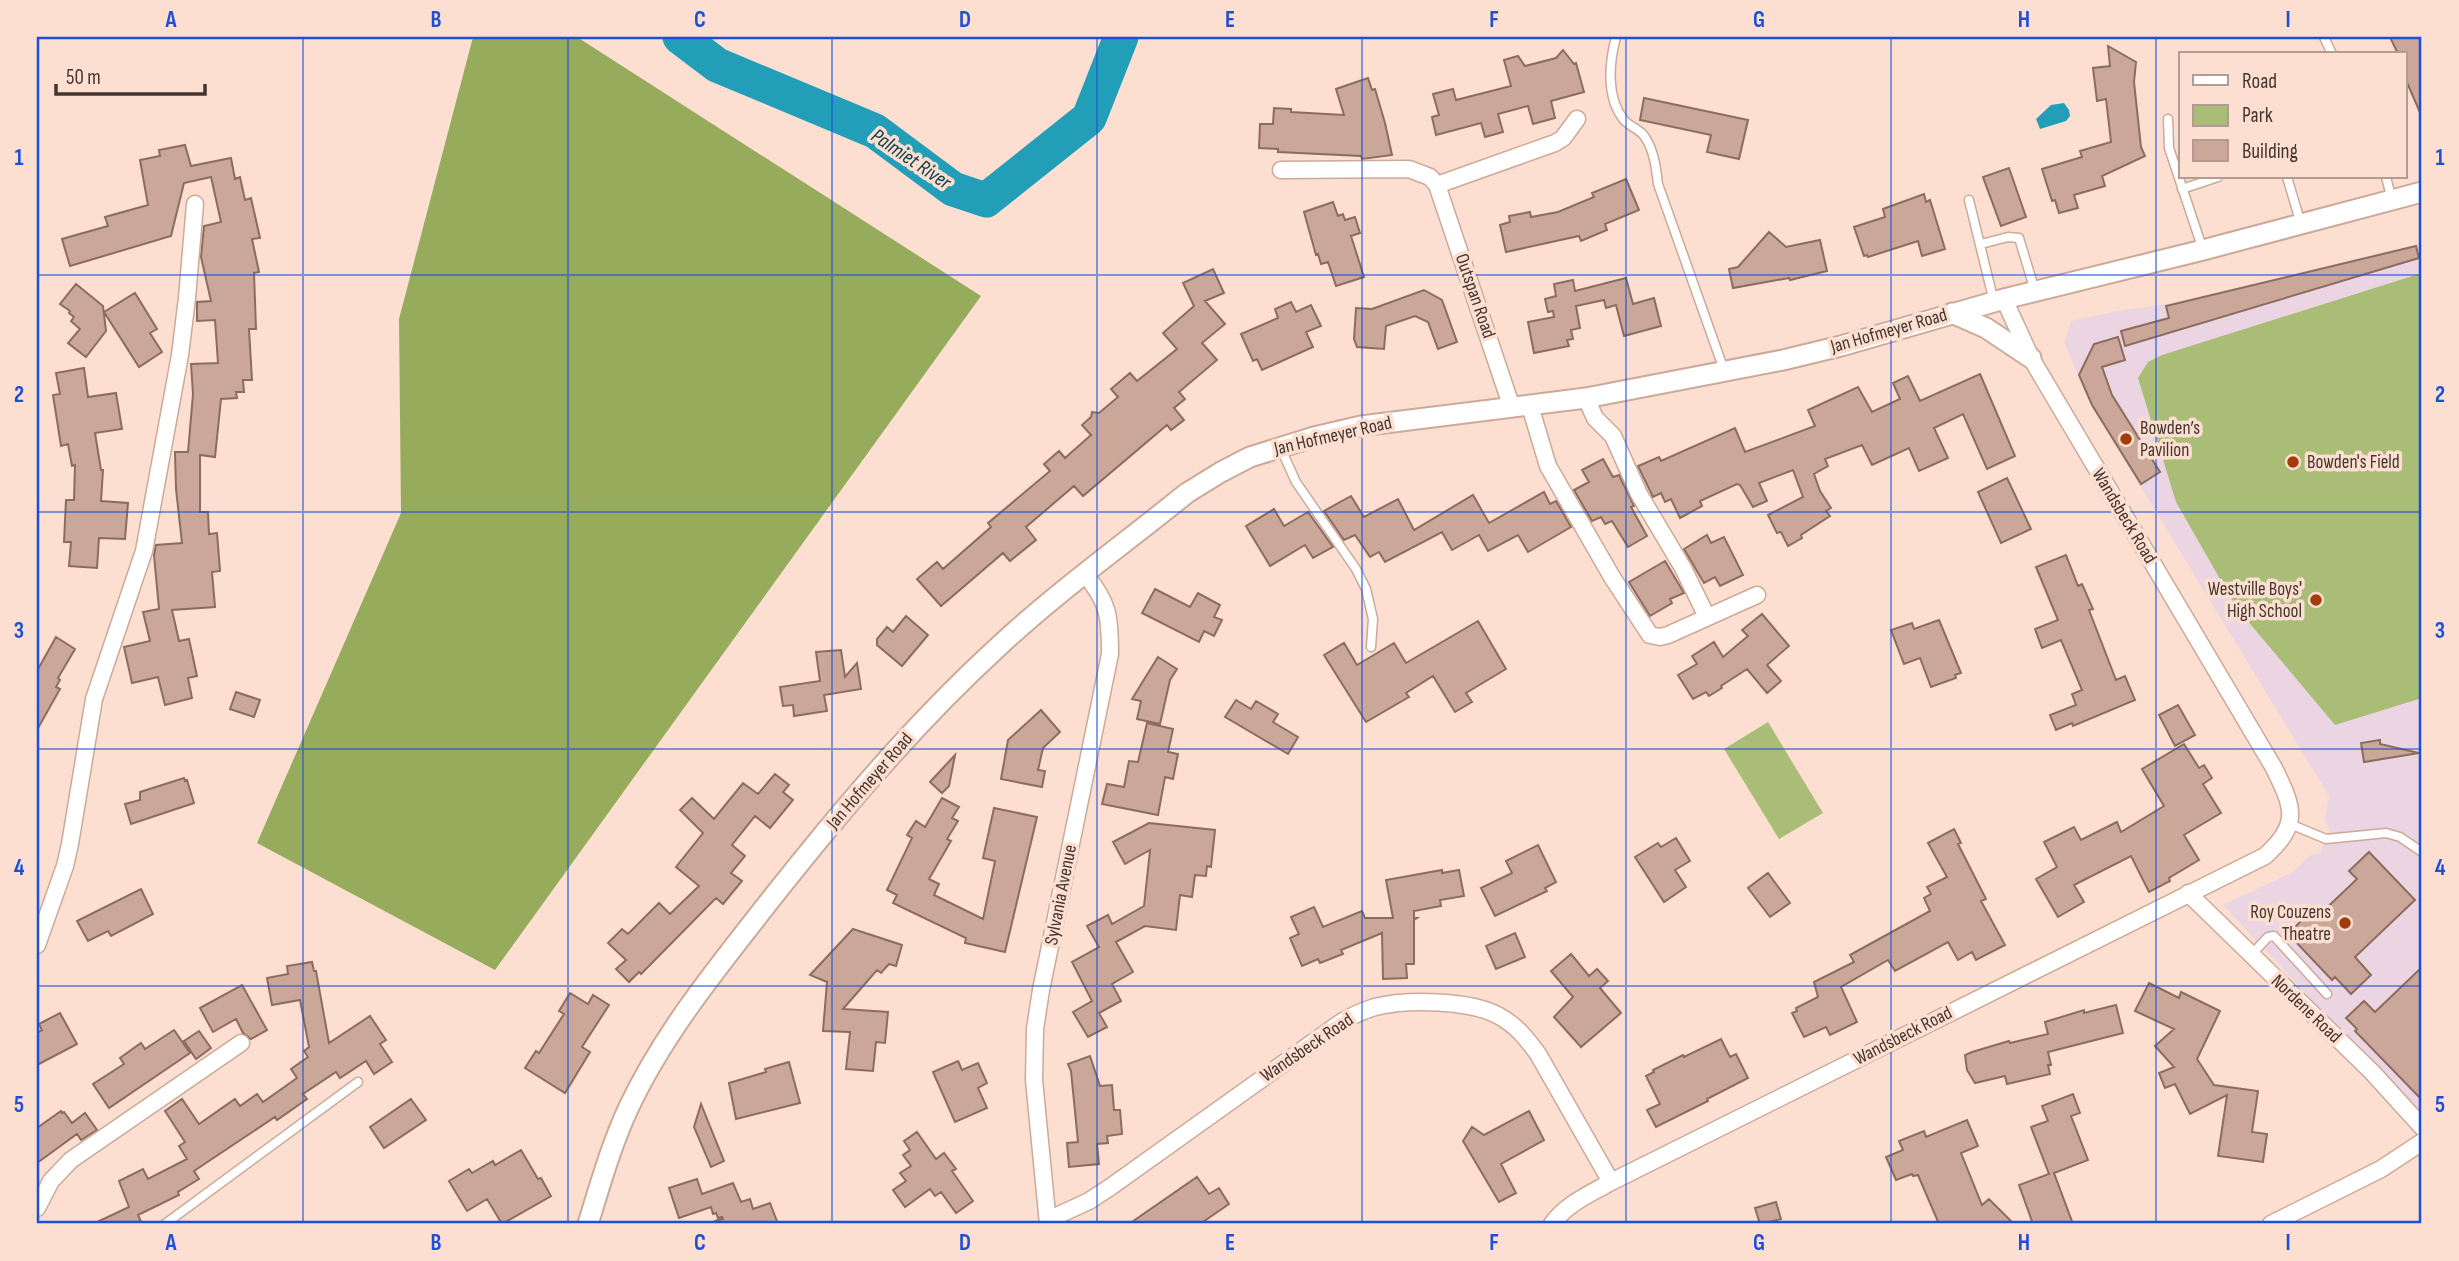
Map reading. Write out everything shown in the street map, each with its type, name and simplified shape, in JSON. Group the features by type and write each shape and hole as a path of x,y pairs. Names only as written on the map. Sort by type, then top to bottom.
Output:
{"street":[{"path":"1281,170 1409,169 1430,177 1437,185 1555,143 1563,138 1577,119"},
{"name":"Outspan Road","path":"1437,185 1521,407 1548,466 1645,630 1650,635 1660,637 1757,595"},
{"name":"Jan Hofmeyer Road","path":"588,1224 606,1165 628,1110 649,1069 706,982 805,856 903,742 1000,645 1187,493 1221,472 1250,457 1280,447 1361,426 1586,398 1725,372 1841,346 1999,300 2422,192"},
{"path":"37,945 65,866 94,699 144,551 180,355 195,204"},
{"name":"Wandsbeck Road","path":"1048,1222 1109,1188 1354,1014 1397,1003 1460,1005 1497,1014 1513,1026 1526,1037 1538,1054 1611,1182 2265,856 2285,837 2290,824 2289,800 2274,768 1999,300"},
{"path":"1952,313 1986,328 2031,358"},
{"path":"1586,398 1595,418 1613,436 1639,494 1683,568 1707,617"},
{"name":"Sylvania Avenue","path":"1048,1222 1034,1080 1035,1029 1110,653 1106,605 1086,574"},
{"name":"Nordene Road","path":"2188,893 2372,1072 2422,1127"},
{"path":"37,1208 51,1181 71,1160 241,1043"},
{"path":"2271,1224 2381,1169 2422,1142"},
{"path":"1552,1224 1560,1213 1573,1203 1611,1182"}],"lane":[{"path":"1616,37 1611,56 1612,97 1624,121 1644,135 1654,157 1658,184 1725,372"},
{"path":"2168,119 2168,143 2203,250"},
{"path":"2182,189 2215,178"},
{"path":"2287,178 2301,224"},
{"path":"2386,178 2392,200"},
{"path":"1969,200 1999,300"},
{"path":"1981,244 2008,237 2019,239 2035,291"},
{"path":"1280,447 1296,482 1356,569 1366,590 1373,619 1371,647"},
{"path":"2290,824 2326,839 2386,834 2400,837 2422,852"},
{"path":"2251,955 2268,937 2274,936 2328,994"},
{"path":"165,1224 358,1082"}],"shaded area":[{"name":"Westville Boys' High School","path":"2422,243 2422,1118 2223,905 2293,872 2309,856 2320,853 2329,830 2325,820 2329,796 2091,405 2064,342 2071,321 2172,303"}],"green space":[{"path":"473,37 577,37 981,296 495,970 257,843 401,513 399,319"},
{"name":"Bowden's Field","path":"2422,273 2422,698 2335,725 2236,607 2176,502 2138,378 2148,362 2162,355"},
{"path":"1768,722 1823,813 1779,839 1724,749"}],"water":[{"path":"2064,103 2070,116 2066,121 2040,129 2036,119 2051,105"}],"building":[{"path":"2390,37 2422,37 2422,117 2406,80 2406,52 2397,52"},
{"path":"2108,46 2136,62 2134,82 2141,147 2145,156 2102,176 2105,186 2074,195 2078,208 2059,213 2055,200 2052,201 2042,169 2082,157 2080,151 2111,142 2106,99 2097,101 2093,68 2110,66"},
{"path":"1563,50 1574,64 1576,63 1584,92 1551,101 1555,118 1533,124 1528,106 1498,114 1503,132 1485,137 1481,123 1436,135 1432,117 1439,115 1433,94 1453,89 1456,100 1511,86 1504,60 1518,56 1525,66 1556,58"},
{"path":"1368,78 1372,90 1375,89 1392,155 1362,159 1361,156 1278,152 1278,149 1259,148 1260,124 1273,124 1274,108 1291,109 1291,112 1344,115 1336,89"},
{"path":"1644,98 1748,120 1739,159 1707,152 1711,135 1640,120"},
{"path":"185,145 191,166 231,158 235,179 240,177 245,200 251,198 260,238 252,239 259,272 254,273 256,329 249,329 252,380 243,380 244,392 236,392 237,398 221,399 215,457 200,455 200,512 208,512 209,534 217,533 220,571 212,572 215,607 172,610 179,641 189,639 197,676 188,678 192,698 165,705 158,677 132,683 124,647 150,641 143,612 159,609 154,555 156,545 182,543 175,452 188,452 193,394 191,364 218,363 215,320 197,321 197,302 211,301 201,257 204,226 221,222 211,177 184,183 171,236 70,266 62,239 108,226 105,217 148,205 140,160 160,156 159,150"},
{"path":"2009,168 2026,217 2001,226 1983,177"},
{"path":"1626,179 1639,210 1605,224 1607,230 1581,241 1579,236 1506,252 1500,225 1510,222 1509,216 1530,212 1531,217 1558,212 1594,197 1592,193"},
{"path":"1924,194 1926,202 1930,200 1945,249 1922,256 1918,241 1864,256 1854,227 1885,217 1883,209"},
{"path":"1333,202 1338,216 1343,214 1345,220 1355,217 1360,233 1351,236 1364,277 1336,286 1328,262 1321,264 1318,254 1316,255 1304,212"},
{"path":"1769,232 1786,247 1820,240 1827,271 1790,280 1789,278 1733,288 1729,269 1738,267"},
{"path":"2416,246 2419,258 2125,346 2121,331 2169,318 2166,306"},
{"path":"1213,269 1224,293 1205,301 1225,324 1202,343 1217,360 1179,392 1185,399 1174,408 1184,420 1171,430 1167,425 1083,496 1074,486 1026,527 1036,540 1010,561 1003,553 941,606 917,579 937,562 943,569 991,527 988,523 1050,471 1044,464 1059,451 1065,458 1091,435 1082,425 1091,417 1092,412 1099,413 1118,397 1111,389 1130,373 1137,381 1177,349 1163,333 1194,306 1183,283"},
{"path":"1626,278 1633,304 1654,298 1661,326 1624,336 1616,305 1606,308 1604,300 1576,306 1580,328 1571,330 1573,339 1567,340 1569,346 1534,353 1528,322 1554,317 1553,311 1548,312 1545,299 1556,296 1554,284 1573,280 1575,291"},
{"path":"76,284 103,306 106,331 86,357 68,343 80,329 71,321 74,317 70,311 60,304"},
{"path":"1424,290 1442,300 1457,342 1438,349 1428,322 1415,316 1386,326 1384,349 1357,347 1354,339 1356,308 1372,309"},
{"path":"135,293 157,329 150,333 162,352 139,367 104,312"},
{"path":"1291,302 1296,312 1311,305 1321,326 1306,332 1313,347 1262,370 1257,359 1253,361 1241,334 1278,318 1275,309"},
{"name":"Bowden’s Pavilion","path":"2118,337 2125,360 2102,367 2112,395 2160,472 2141,484 2092,405 2079,375 2094,344"},
{"path":"84,368 88,397 116,393 122,429 95,433 103,470 101,501 128,503 125,539 99,538 97,568 69,566 71,542 64,542 66,500 74,500 75,465 72,466 68,444 61,446 53,395 60,394 56,373"},
{"path":"1980,374 2015,456 1987,469 1963,414 1934,428 1948,458 1919,471 1909,448 1872,465 1862,445 1825,459 1828,466 1814,474 1820,491 1831,508 1826,511 1830,516 1788,546 1781,532 1777,533 1768,515 1803,497 1793,470 1759,483 1767,501 1753,507 1737,484 1700,501 1702,506 1680,518 1671,499 1665,502 1661,493 1653,497 1638,466 1659,457 1661,461 1735,428 1745,452 1815,426 1808,410 1858,387 1872,412 1900,399 1893,383 1908,376 1920,401"},
{"path":"1603,459 1613,477 1619,475 1634,506 1631,507 1647,536 1628,547 1612,521 1605,524 1601,517 1592,521 1574,490 1589,482 1582,470"},
{"path":"2007,478 2031,529 2001,543 1978,492"},
{"path":"1544,492 1550,504 1556,501 1571,527 1528,552 1518,535 1488,551 1479,535 1452,550 1442,532 1385,562 1379,552 1370,557 1355,535 1344,540 1324,511 1351,496 1364,517 1398,499 1414,530 1473,495 1489,523"},
{"path":"1274,509 1284,526 1308,512 1333,547 1313,558 1305,545 1270,566 1246,526"},
{"path":"1707,535 1711,543 1724,537 1743,575 1720,586 1715,577 1704,583 1684,549"},
{"path":"2066,555 2078,586 2082,584 2093,609 2089,610 2116,680 2125,676 2135,700 2073,726 2072,723 2056,730 2050,715 2076,705 2072,694 2082,690 2061,640 2042,648 2035,629 2058,620 2036,567"},
{"path":"1665,561 1684,593 1670,599 1672,603 1650,616 1629,582"},
{"path":"1155,589 1190,607 1198,593 1220,605 1214,617 1222,620 1214,636 1204,631 1199,642 1142,613"},
{"path":"1762,614 1789,646 1767,665 1781,681 1767,693 1747,669 1709,696 1706,692 1693,699 1678,675 1697,664 1692,656 1714,642 1723,657 1748,636 1742,630"},
{"path":"906,616 928,635 902,666 877,645 877,639 887,627 893,632"},
{"path":"1939,620 1961,673 1955,675 1956,678 1931,687 1920,658 1904,664 1891,630 1912,623 1914,629"},
{"path":"1478,621 1506,669 1466,693 1472,702 1455,712 1433,676 1406,693 1409,697 1366,722 1324,655 1344,643 1357,665 1394,643 1406,663"},
{"path":"56,637 75,649 58,678 60,680 56,687 60,689 37,730 37,671"},
{"path":"841,650 845,677 857,663 861,689 824,695 827,711 794,716 793,705 783,706 780,687 820,681 816,652"},
{"path":"1158,657 1177,669 1170,680 1160,724 1137,719 1141,701 1132,699"},
{"path":"236,692 260,700 254,717 230,709"},
{"path":"1236,700 1251,709 1256,701 1278,714 1273,722 1298,737 1288,754 1225,717"},
{"path":"2178,705 2195,735 2175,746 2159,715"},
{"path":"1041,710 1060,732 1043,748 1038,770 1045,771 1042,787 1001,779 1008,740"},
{"path":"1147,723 1173,729 1168,752 1178,754 1173,779 1165,777 1158,815 1102,804 1107,784 1124,787 1129,761 1138,762"},
{"path":"2380,740 2380,744 2419,753 2364,762 2361,743"},
{"path":"2184,744 2199,768 2204,765 2212,778 2203,784 2221,813 2184,835 2199,860 2149,892 2131,856 2074,885 2084,902 2058,917 2036,879 2057,867 2044,842 2074,827 2081,840 2117,822 2121,832 2164,806 2142,769"},
{"path":"955,755 949,786 942,793 930,782"},
{"path":"775,774 789,785 783,792 793,800 770,828 755,816 732,845 745,856 731,873 742,881 723,904 716,898 641,974 639,972 629,982 616,969 626,960 608,943 622,929 628,934 659,903 670,914 699,886 676,867 703,833 680,810 692,798 714,819 743,783 758,794"},
{"path":"184,778 194,803 131,824 125,804 140,800 140,792"},
{"path":"942,798 959,807 952,818 958,821 947,839 951,841 929,879 939,884 934,895 983,919 995,861 983,858 994,808 1037,817 1005,952 965,943 966,938 893,903 897,895 887,890 912,838 907,835 916,821 925,827"},
{"path":"1149,823 1215,830 1211,867 1207,866 1206,876 1195,875 1192,897 1180,895 1176,930 1145,926 1116,942 1133,972 1112,984 1121,1001 1099,1013 1107,1027 1088,1037 1073,1012 1092,1001 1072,962 1099,947 1087,926 1108,915 1112,924 1144,906 1150,850 1125,864 1113,842"},
{"path":"1954,829 1961,843 1958,844 1986,899 1981,901 2005,945 1976,960 1972,952 1958,960 1948,942 1895,971 1888,960 1841,987 1857,1022 1830,1035 1826,1027 1804,1037 1792,1013 1797,1011 1796,1008 1818,997 1814,982 1854,962 1850,955 1930,911 1924,898 1931,894 1927,887 1947,877 1928,843"},
{"path":"1676,838 1690,861 1675,870 1686,887 1664,902 1635,857 1658,843 1661,847"},
{"path":"1538,845 1556,882 1545,888 1547,891 1495,916 1481,888 1512,873 1506,861"},
{"name":"Roy Couzens Theatre","path":"2369,852 2415,900 2355,957 2371,975 2351,994 2335,977 2332,980 2294,940 2299,935 2293,929 2311,911 2317,917 2357,879 2349,871"},
{"path":"1442,870 1442,873 1459,870 1464,896 1440,900 1441,906 1414,911 1414,918 1417,918 1414,920 1414,964 1406,964 1407,978 1383,979 1382,933 1341,950 1343,954 1320,963 1318,959 1302,966 1290,938 1299,934 1291,917 1314,907 1323,927 1362,911 1365,918 1393,918 1386,880"},
{"path":"1768,873 1790,903 1770,917 1748,888"},
{"path":"141,889 153,914 111,936 108,931 88,941 77,921"},
{"path":"853,929 902,945 896,966 889,964 881,973 877,970 843,1009 888,1012 885,1043 876,1042 873,1071 846,1069 850,1032 823,1031 827,982 810,975"},
{"path":"1515,933 1525,957 1496,969 1486,946"},
{"path":"1571,954 1589,976 1597,969 1608,981 1600,988 1621,1013 1581,1047 1554,1017 1573,997 1551,971"},
{"path":"312,962 329,1043 370,1016 386,1040 380,1044 392,1062 374,1074 366,1061 340,1078 336,1072 303,1094 307,1099 277,1120 275,1117 194,1171 199,1179 178,1192 179,1195 138,1215 142,1224 93,1224 129,1207 119,1181 143,1169 148,1179 187,1159 179,1146 185,1142 165,1111 182,1099 199,1124 235,1099 240,1106 257,1094 263,1102 297,1078 291,1069 308,1057 304,1051 309,1047 300,1000 272,1005 267,978 288,974 287,966"},
{"path":"2422,967 2422,1100 2355,1031 2357,1029 2346,1018 2364,1001 2375,1012"},
{"path":"2149,983 2179,998 2181,992 2220,1011 2197,1059 2214,1085 2258,1091 2252,1132 2267,1134 2263,1162 2218,1156 2227,1095 2190,1114 2175,1084 2165,1088 2159,1073 2174,1067 2155,1046 2174,1029 2135,1011"},
{"path":"242,985 267,1030 251,1039 243,1033 236,1019 213,1032 200,1008"},
{"path":"570,993 588,1004 593,995 609,1005 582,1047 590,1052 565,1093 525,1068 536,1051 539,1053 564,1014 559,1011"},
{"path":"2116,1005 2123,1033 2048,1052 2050,1074 2007,1084 2005,1076 1975,1083 1967,1070 1965,1055 2009,1041 2010,1043 2048,1034 2045,1022 2084,1010 2084,1013"},
{"path":"60,1013 77,1044 37,1065 37,1033 42,1030 39,1024"},
{"path":"174,1030 190,1053 109,1108 93,1084 124,1064 120,1058 141,1043 145,1049"},
{"path":"199,1031 211,1048 196,1059 184,1041"},
{"path":"1721,1039 1730,1057 1736,1054 1748,1078 1656,1127 1647,1110 1660,1104 1646,1076 1683,1055 1684,1057"},
{"path":"1090,1056 1100,1086 1112,1085 1114,1110 1120,1110 1122,1134 1107,1136 1108,1143 1097,1144 1099,1164 1069,1167 1067,1143 1078,1142 1068,1064"},
{"path":"958,1061 962,1070 978,1063 987,1083 978,1088 987,1108 955,1122 933,1072"},
{"path":"789,1062 800,1103 736,1119 729,1083"},
{"path":"2073,1094 2080,1113 2071,1116 2088,1160 2054,1173 2073,1224 2033,1224 2019,1185 2049,1174 2031,1127 2048,1121 2042,1106"},
{"path":"411,1099 426,1120 384,1148 370,1127"},
{"path":"701,1104 724,1161 711,1167 694,1127"},
{"path":"61,1111 72,1123 85,1113 97,1130 81,1140 77,1134 37,1163 37,1128"},
{"path":"1529,1111 1544,1140 1501,1164 1516,1193 1499,1202 1463,1141 1472,1127 1484,1135"},
{"path":"1967,1120 1978,1146 1961,1153 1982,1205 1989,1199 2014,1224 1939,1224 1918,1175 1912,1174 1896,1180 1886,1157 1903,1150 1899,1141 1924,1131 1926,1137"},
{"path":"917,1132 936,1159 944,1153 956,1169 952,1171 973,1201 956,1213 941,1192 935,1196 930,1189 905,1207 893,1190 906,1181 900,1173 911,1166 903,1155 910,1150 904,1141"},
{"path":"521,1150 551,1196 502,1224 487,1199 467,1211 449,1181 469,1169 472,1173 493,1161 495,1165"},
{"path":"1197,1177 1209,1194 1219,1188 1229,1204 1200,1224 1129,1224"},
{"path":"697,1179 702,1194 733,1183 741,1202 750,1199 753,1209 770,1203 778,1224 716,1224 715,1221 723,1219 718,1218 716,1213 713,1214 711,1207 679,1218 669,1188"},
{"path":"1776,1202 1781,1219 1760,1224 1755,1208"}],"waterway":[{"name":"Palmiet River","path":"680,37 717,65 875,131 953,189 986,200 1089,118 1121,37"}],"place":[{"name":"Bowden’s Pavilion","path":"2126,439"},
{"name":"Bowden's Field","path":"2293,462"},
{"name":"Westville Boys' High School","path":"2316,600"},
{"name":"Roy Couzens Theatre","path":"2345,923"}]}
